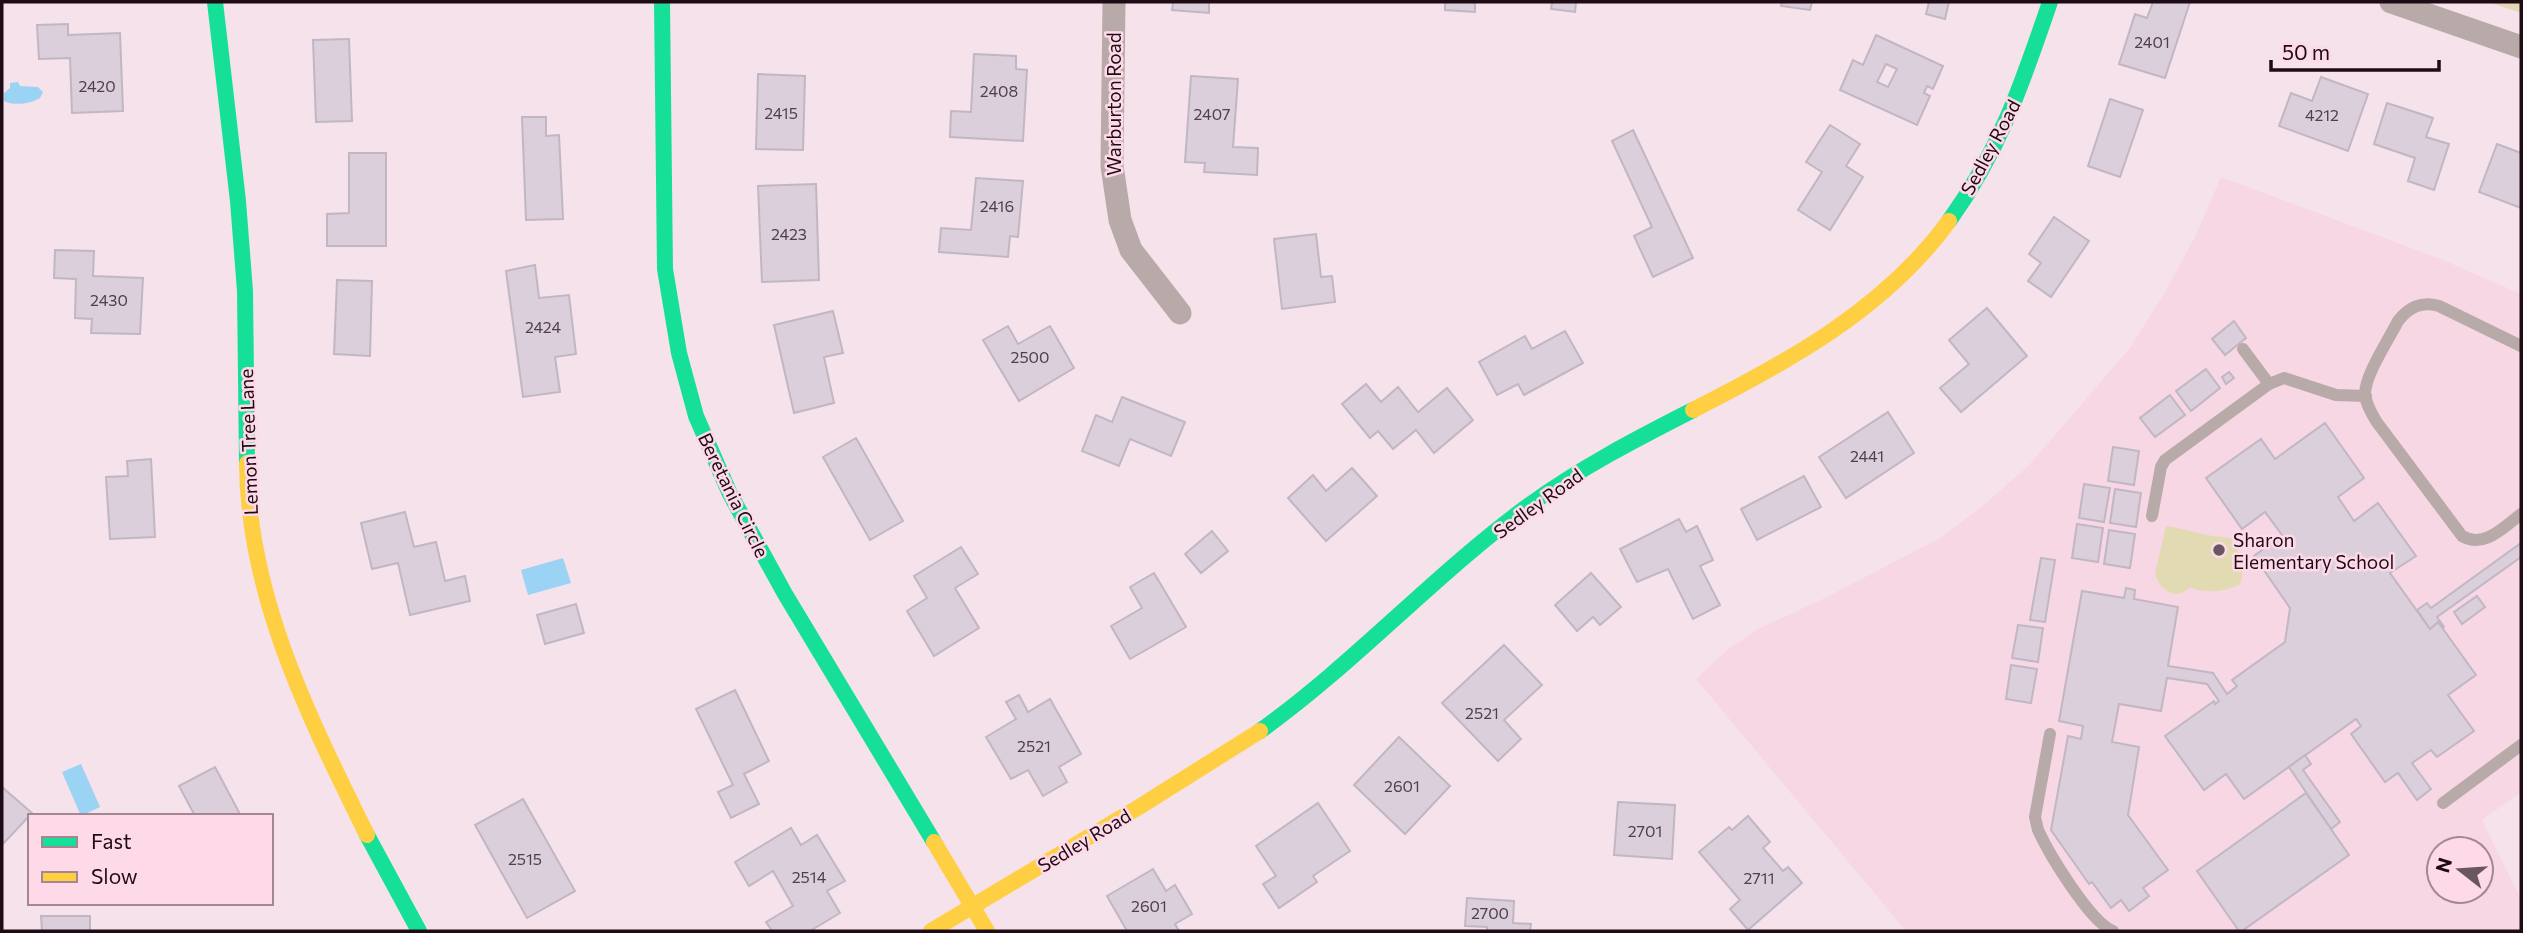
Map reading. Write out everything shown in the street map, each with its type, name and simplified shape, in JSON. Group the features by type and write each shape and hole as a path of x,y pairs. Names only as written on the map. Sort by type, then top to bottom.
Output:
{"street":[{"name":"Lemon Tree Lane","path":"215,2 245,286 247,485 250,521 262,581 284,652 325,750 392,884 419,931"},
{"name":"Beretania Circle","path":"662,2 665,268 678,353 696,416 730,494 785,594 987,931"},
{"name":"Warburton Road","path":"1114,2 1111,166 1119,220 1131,250 1180,313"},
{"name":"Sedley Road","path":"931,931 1259,732 1309,694 1476,547 1561,483 1631,442 1808,349 1874,300 1917,258 1946,224 1977,179 2020,92 2050,2"},
{"path":"2391,2 2521,47"}],"lane":[{"path":"2521,346 2439,306 2416,306 2404,313 2398,321 2367,383 2366,396 2376,421 2462,536 2472,541 2483,541 2521,514"},
{"path":"2243,349 2269,384"},
{"path":"2151,516 2161,467 2165,460 2269,384 2284,378 2336,395 2366,396"},
{"path":"2050,734 2035,817 2038,830 2087,908 2102,926 2113,931"},
{"path":"2444,803 2521,746"}],"shaded area":[{"path":"2489,2 2521,2 2521,13"},
{"name":"Sharon Elementary School","path":"2221,177 2443,260 2521,294 2521,792 2482,820 2489,835 2425,835 2425,905 2495,905 2495,847 2521,900 2521,931 1906,931 1696,679 1727,650 1758,629 1825,598 1940,538 1983,506 2029,465 2130,348 2196,235"},
{"path":"2166,527 2230,538 2241,560 2240,584 2215,591 2190,587 2179,594 2164,589 2155,573"}],"water":[{"path":"18,82 20,86 38,87 43,92 40,98 22,104 4,101 4,93 10,88 10,83"},
{"path":"563,558 571,583 528,595 521,570"},
{"path":"81,764 100,807 80,814 62,772"}],"building":[{"path":"1173,2 1209,2 1209,13 1172,10"},
{"path":"1445,2 1475,2 1475,12 1445,10"},
{"path":"1552,2 1576,2 1575,12 1551,9"},
{"path":"1782,2 1812,2 1810,10 1781,6"},
{"path":"1929,2 1949,2 1945,19 1926,14"},
{"path":"2153,2 2190,2 2165,78 2119,64 2135,14 2147,18"},
{"path":"68,24 68,35 120,33 123,111 72,113 70,58 39,59 37,25"},
{"path":"1876,35 1943,66 1933,89 1927,86 1924,93 1930,96 1917,125 1840,90 1853,60 1863,65","holes":["1886,64 1897,69 1888,87 1877,82"]},
{"path":"349,39 352,121 316,122 313,40"},
{"path":"974,54 1016,56 1016,69 1027,70 1023,141 950,137 951,111 971,112"},
{"path":"758,74 805,76 803,150 756,149"},
{"path":"1191,76 1238,79 1233,147 1258,148 1257,175 1204,172 1205,163 1185,162"},
{"path":"2321,77 2368,94 2348,151 2279,126 2291,93 2312,101"},
{"path":"2110,99 2143,110 2120,177 2088,166"},
{"path":"2387,103 2433,118 2426,137 2449,144 2434,190 2408,181 2415,158 2374,144"},
{"path":"522,117 546,117 546,136 559,135 563,219 526,220"},
{"path":"1830,125 1860,144 1846,166 1863,177 1830,230 1798,210 1822,172 1806,162"},
{"path":"1633,130 1693,258 1653,277 1634,236 1652,227 1612,141"},
{"path":"2497,144 2521,153 2521,208 2479,192"},
{"path":"349,153 386,153 386,246 327,246 327,214 349,213"},
{"path":"976,178 1023,181 1018,237 1010,236 1008,257 939,252 941,228 971,230"},
{"path":"816,184 819,280 762,282 758,186"},
{"path":"2054,217 2089,241 2051,297 2028,281 2041,263 2029,254"},
{"path":"1316,234 1321,277 1332,276 1335,302 1282,309 1274,239"},
{"path":"55,250 94,251 93,276 143,278 140,334 91,333 92,319 75,318 76,279 54,278"},
{"path":"535,265 539,298 569,295 576,354 555,357 560,392 523,397 506,271"},
{"path":"337,280 372,281 370,356 334,354"},
{"path":"1987,308 2027,356 1961,412 1940,388 1969,364 1949,340"},
{"path":"833,311 843,353 824,357 834,403 794,413 774,325"},
{"path":"2234,321 2246,338 2225,355 2212,339"},
{"path":"1008,326 1018,344 1050,326 1074,368 1019,401 983,340"},
{"path":"1565,331 1583,363 1524,395 1518,384 1497,395 1479,362 1525,336 1532,349"},
{"path":"2206,369 2220,388 2191,411 2176,391"},
{"path":"2229,372 2234,378 2226,384 2222,377"},
{"path":"1366,384 1381,402 1398,387 1418,412 1447,388 1473,420 1434,453 1416,430 1393,449 1378,431 1370,438 1342,404"},
{"path":"2170,395 2185,415 2155,437 2140,418"},
{"path":"1122,397 1185,422 1171,456 1130,439 1119,466 1082,451 1096,415 1112,422"},
{"path":"1888,412 1914,453 1846,498 1819,457"},
{"path":"2325,423 2364,478 2338,497 2354,521 2378,503 2416,556 2390,573 2430,629 2438,622 2476,675 2448,695 2474,731 2437,757 2431,750 2412,763 2431,789 2417,800 2398,773 2385,782 2351,734 2361,726 2356,719 2244,799 2226,774 2204,790 2165,736 2214,701 2215,704 2219,701 2207,684 2167,678 2161,711 2119,704 2112,742 2139,747 2128,815 2168,870 2143,888 2149,896 2129,911 2121,900 2111,908 2092,882 2089,884 2051,830 2068,736 2081,739 2083,726 2059,721 2082,591 2124,598 2126,588 2135,590 2134,599 2178,607 2168,666 2213,673 2227,694 2237,686 2232,680 2285,642 2290,608 2254,556 2282,535 2265,512 2242,529 2206,478 2261,439 2275,459"},
{"path":"856,438 903,521 870,540 823,457"},
{"path":"2113,447 2139,451 2134,485 2108,481"},
{"path":"151,459 155,537 110,539 106,477 128,476 127,461"},
{"path":"1352,468 1377,496 1326,541 1288,498 1313,475 1326,491"},
{"path":"1804,476 1821,507 1757,540 1741,509"},
{"path":"2084,484 2110,488 2104,522 2079,518"},
{"path":"2115,489 2141,493 2136,527 2110,523"},
{"path":"405,512 414,547 436,542 445,581 465,576 470,601 410,615 398,563 372,569 361,523"},
{"path":"1679,519 1686,532 1697,526 1713,560 1700,566 1720,605 1693,619 1668,569 1637,582 1620,549"},
{"path":"2077,524 2103,528 2098,562 2072,558"},
{"path":"2109,530 2135,534 2130,568 2104,564"},
{"path":"1212,531 1228,551 1201,573 1185,554"},
{"path":"2521,543 2521,557 2437,617 2443,628 2438,622 2430,629 2417,610 2427,603 2431,608"},
{"path":"961,547 978,574 955,588 979,628 934,656 907,611 927,598 914,576"},
{"path":"2041,558 2055,560 2045,622 2030,620"},
{"path":"1154,573 1186,627 1130,659 1111,626 1142,608 1130,587"},
{"path":"1591,573 1621,607 1600,625 1593,617 1577,631 1555,605"},
{"path":"2477,596 2485,607 2462,624 2454,612"},
{"path":"576,604 584,633 545,644 537,615"},
{"path":"2018,625 2043,628 2038,662 2012,658"},
{"path":"1504,645 1542,685 1504,720 1521,739 1498,761 1442,703"},
{"path":"2011,665 2037,669 2031,703 2006,699"},
{"path":"735,690 769,761 744,774 759,804 731,818 718,792 733,785 696,709"},
{"path":"1019,695 1028,712 1050,699 1081,754 1059,767 1067,782 1043,796 1028,770 1011,779 986,737 1016,719 1006,702"},
{"path":"1399,737 1450,786 1405,834 1354,785"},
{"path":"2305,755 2311,764 2303,770 2340,822 2331,829 2289,767"},
{"path":"215,767 240,814 194,814 179,786"},
{"path":"2,787 32,813 28,814 4,843"},
{"path":"2306,793 2349,855 2239,931 2197,871"},
{"path":"523,799 575,891 527,918 475,825"},
{"path":"1618,802 1675,805 1672,859 1614,855"},
{"path":"1318,803 1350,851 1313,876 1317,882 1279,908 1263,884 1276,876 1256,846"},
{"path":"1748,816 1770,842 1763,848 1783,871 1788,867 1802,883 1748,930 1730,909 1740,900 1699,852 1729,827 1732,830"},
{"path":"791,828 801,845 817,835 845,881 827,891 840,913 810,931 772,931 766,922 793,906 773,871 749,886 735,862"},
{"path":"1153,869 1166,891 1175,885 1192,914 1175,924 1179,931 1127,931 1107,896"},
{"path":"1467,898 1514,901 1513,923 1531,924 1530,931 1487,931 1487,927 1465,926"},
{"path":"41,916 90,916 90,931 42,931"}],"traffic: fast":[{"path":"215,2 238,201 245,291 247,463"},
{"path":"662,2 665,269 679,353 696,416 730,494 785,594 934,842"},
{"path":"1949,221 1967,195 2008,116 2050,2"},
{"path":"1260,731 1329,677 1460,561 1528,506 1629,443 1693,410"},
{"path":"367,835 419,931"}],"traffic: slow":[{"path":"1693,410 1764,373 1865,307 1924,252 1949,221"},
{"path":"247,463 250,513 270,608 304,701 367,835"},
{"path":"931,931 1260,731"},
{"path":"934,842 987,931"}],"place":[{"name":"Sharon Elementary School","path":"2219,550"}]}
